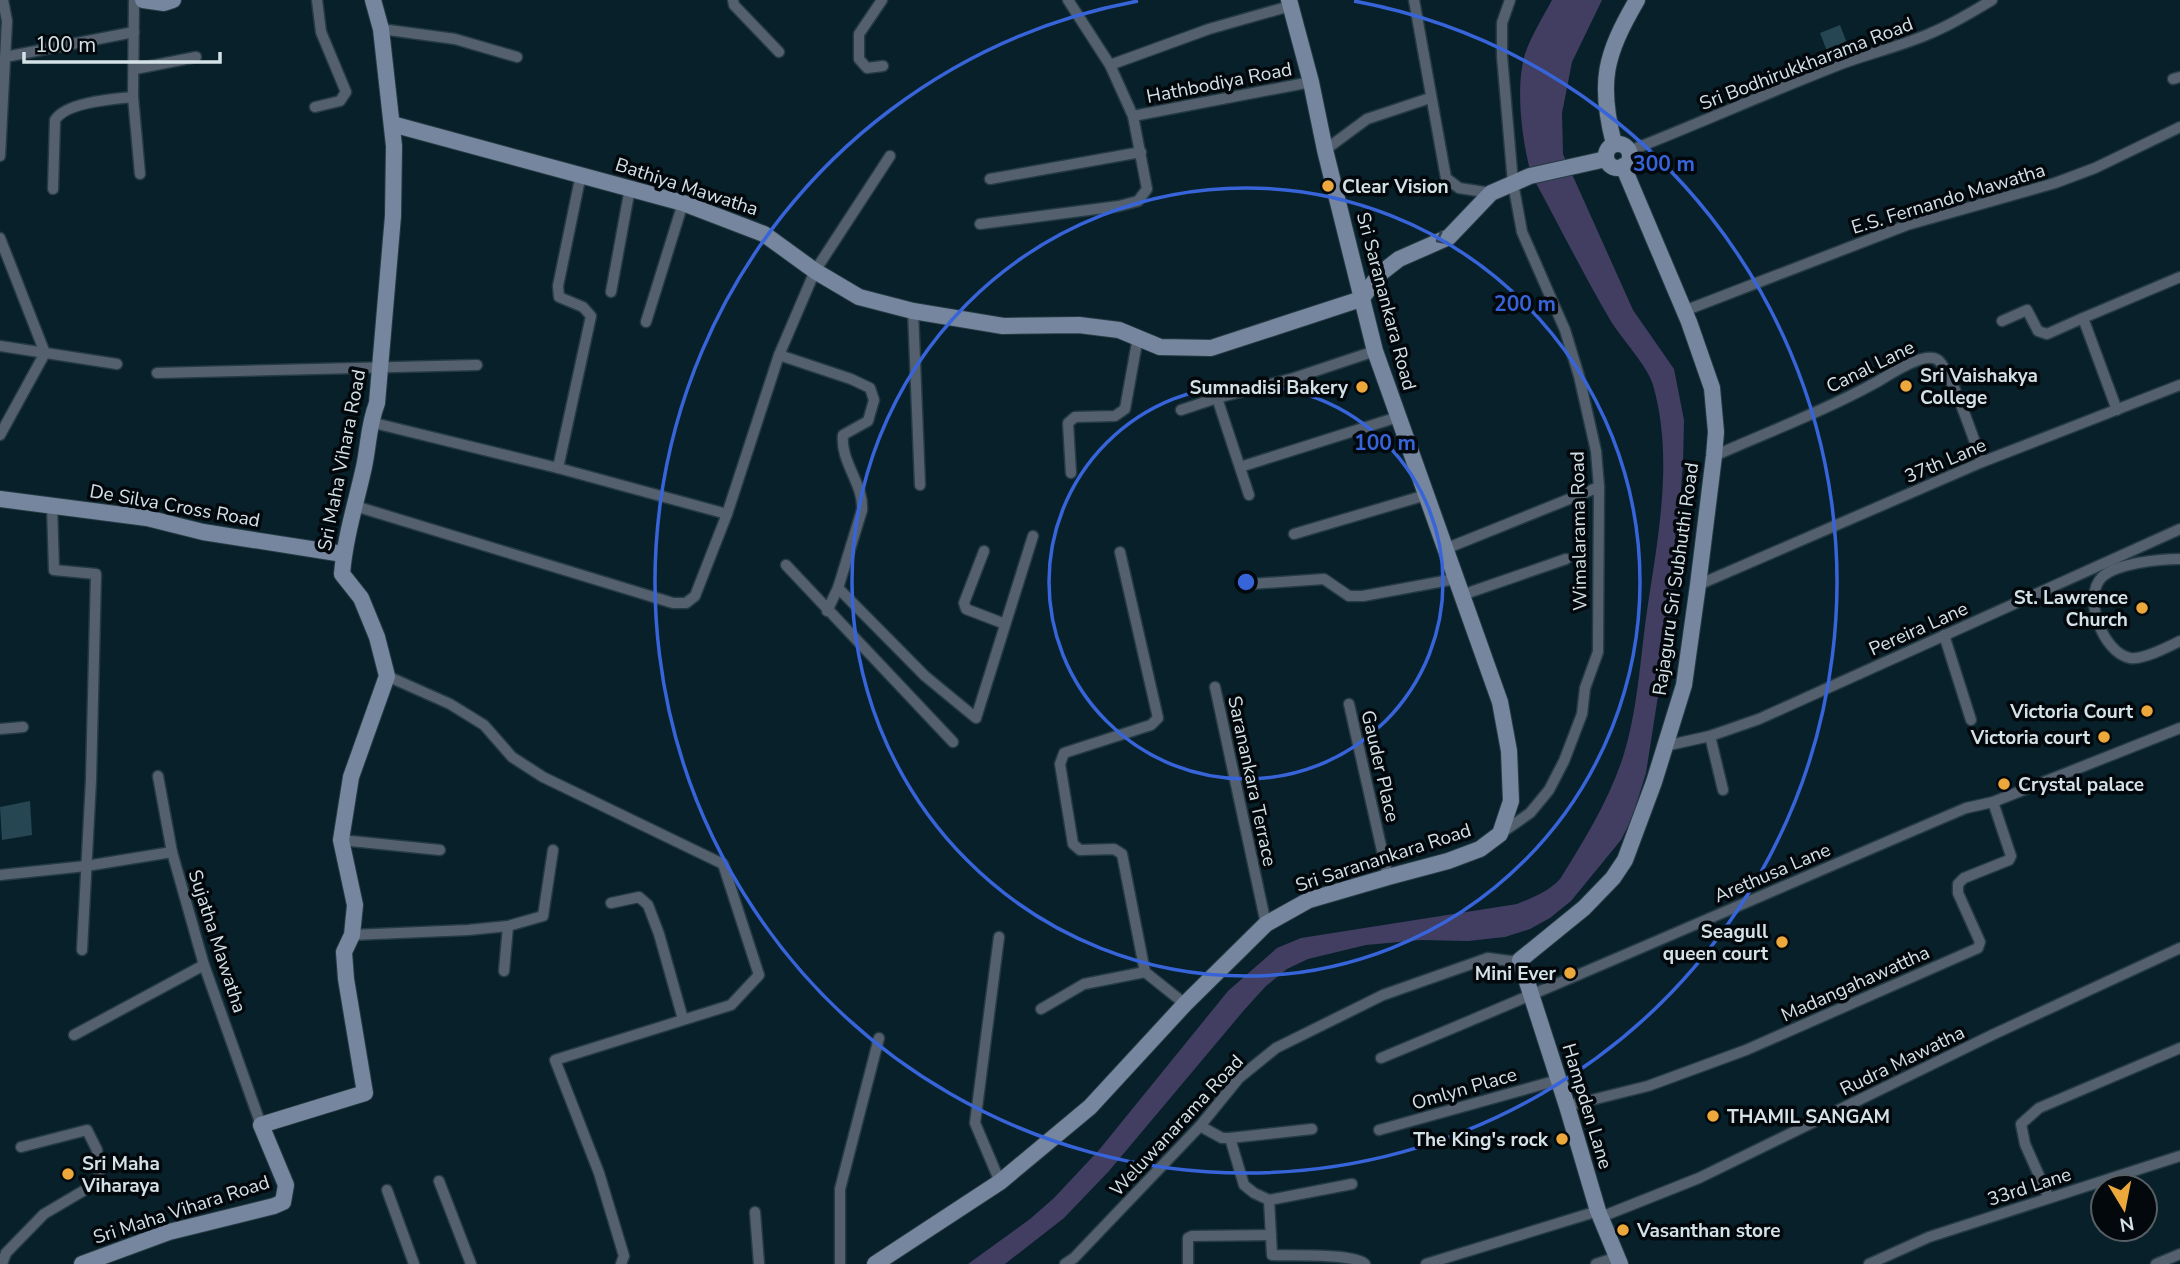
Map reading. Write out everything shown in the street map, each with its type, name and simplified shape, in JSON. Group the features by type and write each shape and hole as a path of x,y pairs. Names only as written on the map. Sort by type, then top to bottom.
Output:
{"street":[{"path":"0,156 7,21 3,0"},
{"path":"134,0 133,97 140,174"},
{"path":"142,0 164,3 173,0"},
{"path":"315,107 340,101 346,92 321,32 317,0"},
{"name":"Sri Maha Vihara Road","path":"373,0 381,29 392,124 393,216 377,403 370,422 365,464 343,554 342,574 361,598 377,637 387,676"},
{"path":"733,0 734,5 779,52"},
{"path":"881,0 859,34 859,58 867,68 883,66"},
{"name":"Hathbodiya Road","path":"980,224 1119,206 1138,201 1147,189 1133,116 1110,65 1068,0"},
{"path":"1414,0 1446,178 1459,188 1491,193"},
{"name":"Wimalarama Road","path":"1500,834 1530,813 1549,790 1564,761 1582,714 1585,688 1598,652 1599,487 1596,451 1564,330 1522,232 1513,183 1501,30 1510,0"},
{"name":"Rajaguru Sri Subhuthi Road","path":"1520,960 1584,908 1612,878 1625,860 1643,816 1684,685 1714,456 1716,432 1712,388 1698,344 1618,155 1606,107 1607,63 1637,0"},
{"name":"Sri Bodhirukkharama Road","path":"1618,155 1842,63 1930,34 1992,0"},
{"path":"1110,65 1290,3"},
{"name":"Sri Saranankara Road","path":"875,1264 1000,1182 1090,1107 1185,1004 1266,924 1309,900 1448,861 1480,849 1500,834 1511,801 1509,751 1500,702 1375,351 1290,3"},
{"path":"381,29 454,39 517,57"},
{"path":"5,57 134,32"},
{"path":"135,69 196,57"},
{"name":"Hathbodiya Road","path":"1133,116 1311,82"},
{"path":"53,189 55,120 58,116 67,110 88,104 133,97"},
{"path":"1325,150 1367,119 1430,98"},
{"name":"Bathiya Mawatha","path":"392,124 683,203 764,234 815,271 859,297 913,311 1003,326 1079,325 1119,330 1160,347 1211,348 1361,299"},
{"name":"E.S. Fernando Mawatha","path":"1684,311 1777,277 1896,228 2055,183 2095,168 2180,127"},
{"path":"990,179 1141,152"},
{"path":"1361,299 1381,273 1399,259 1449,237 1491,193 1530,176 1618,155"},
{"path":"355,506 673,603 686,603 695,596 727,514 779,355 815,271 890,156"},
{"path":"558,468 592,316 583,307 559,298 558,286 581,174"},
{"path":"611,292 630,188"},
{"path":"646,323 683,203"},
{"path":"0,238 45,353"},
{"path":"2001,321 2027,310 2038,331 2047,334 2180,277"},
{"path":"913,311 920,485"},
{"path":"2082,318 2117,410"},
{"path":"1071,472 1068,423 1074,417 1115,416 1125,409 1138,337"},
{"path":"0,346 117,364"},
{"path":"1181,410 1294,378 1375,351"},
{"path":"0,435 45,353"},
{"path":"779,355 851,379 870,388 874,400 868,421 843,435 842,442 848,464 863,498 862,510 854,542 827,611"},
{"name":"Canal Lane","path":"1714,456 1930,357 1937,359 1950,377 1982,462"},
{"path":"157,373 477,365"},
{"name":"37th Lane","path":"1698,585 1982,462 2180,386"},
{"path":"1217,398 1250,495"},
{"path":"1240,467 1398,417"},
{"path":"370,422 558,468 727,514"},
{"path":"1445,549 1599,487"},
{"path":"1294,534 1426,495"},
{"name":"De Silva Cross Road","path":"0,499 148,518 203,532 343,554"},
{"path":"52,506 54,569 96,574 91,780 82,950"},
{"name":"Pereira Lane","path":"1665,746 1710,736 1759,719 2180,528"},
{"path":"838,588 925,676 976,718 1033,537"},
{"path":"984,551 964,603 966,609 1005,624"},
{"path":"1120,552 1158,718 1151,725 1064,753 1060,764 1073,844 1080,850 1114,849 1122,853 1145,972 1185,1004"},
{"path":"1462,595 1566,559"},
{"path":"2180,559 2160,559 2133,564 2104,576 2097,585 2095,611 2104,637 2121,655 2133,659 2180,641"},
{"path":"786,565 953,742"},
{"path":"1250,584 1324,579 1349,596 1363,596 1455,579"},
{"path":"1944,635 1971,720"},
{"path":"261,1125 365,1093 345,966 344,953 352,934 355,905 341,840 351,778 387,676 450,704 484,725 512,757 543,777 723,864 759,975 731,1005 555,1060 599,1173 624,1256 621,1264"},
{"name":"Saranankara Terrace","path":"1215,687 1266,924"},
{"name":"Gauder Place","path":"1349,704 1388,877"},
{"path":"0,729 23,727"},
{"name":"Arethusa Lane","path":"1381,1058 1532,996 1966,808 1993,802 2180,728"},
{"path":"1710,736 1723,790"},
{"path":"158,776 172,852"},
{"name":"Madangahawattha","path":"1567,1106 1648,1086 1746,1050 1978,948 1980,942 1958,892 1958,884 1964,878 2009,860 2011,856 1993,802"},
{"path":"341,840 440,850"},
{"path":"352,934 468,930 508,926 543,916 553,850"},
{"name":"Sujatha Mawatha","path":"0,875 86,866 172,852 204,965 261,1125"},
{"path":"611,903 639,897 648,905 683,1019"},
{"path":"504,971 508,926"},
{"path":"999,937 975,1123 1000,1182"},
{"name":"Rudra Mawatha","path":"1426,1264 1599,1214 1699,1178 1992,1035 2180,948"},
{"name":"Weluwanarama Road","path":"1065,1264 1074,1258 1200,1126 1239,1078 1276,1048 1383,995 1488,958 1520,960"},
{"name":"Hampden Lane","path":"1520,960 1599,1214 1618,1261"},
{"path":"74,1035 204,965"},
{"path":"1041,1009 1084,984 1145,972"},
{"path":"840,1264 840,1189 880,1038"},
{"path":"2049,1198 2025,1144 2021,1124 2039,1108 2180,1048"},
{"name":"Omlyn Place","path":"1379,1130 1559,1080"},
{"name":"Sri Maha Vihara Road","path":"82,1264 169,1232 283,1202 286,1185 261,1125"},
{"path":"1200,1126 1222,1138 1312,1129"},
{"path":"2,1264 6,1253 44,1214 100,1181 97,1150 87,1130 20,1147"},
{"path":"1230,1138 1244,1185 1269,1200 1352,1184"},
{"name":"33rd Lane","path":"1869,1264 1929,1237 2180,1156"},
{"path":"439,1181 471,1264"},
{"path":"387,1191 414,1264"},
{"path":"1269,1200 1272,1255 1287,1260 1360,1259 1366,1264"},
{"path":"755,1212 759,1264"},
{"path":"1188,1264 1188,1238 1192,1236 1271,1235"},
{"path":"2157,1264 2180,1254"},
{"path":"1596,1264 1618,1261"}],"shaded area":[{"path":"1552,0 1602,0 1572,62 1562,113 1563,154 1633,310 1674,369 1684,420 1670,619 1646,773 1632,818 1621,840 1571,901 1550,918 1530,929 1505,937 1468,941 1421,940 1366,945 1308,959 1287,969 1266,986 1245,1009 1109,1171 1064,1218 1005,1264 968,1264 1054,1198 1099,1150 1228,991 1277,948 1301,938 1517,904 1535,896 1560,879 1611,789 1623,757 1635,703 1662,498 1662,441 1659,413 1650,378 1612,323 1531,174 1521,114 1520,82 1530,40"},
{"path":"1840,25 1850,51 1830,59 1820,33"},
{"path":"30,801 32,835 2,840 0,807"}],"place":[{"name":"Clear Vision","path":"1328,186"},
{"name":"Sri Vaishakya College","path":"1906,386"},
{"name":"Sumnadisi Bakery","path":"1362,387"},
{"name":"St. Lawrence Church","path":"2142,608"},
{"name":"Victoria Court","path":"2147,711"},
{"name":"Victoria court","path":"2104,737"},
{"name":"Crystal palace","path":"2004,784"},
{"name":"Seagull queen court","path":"1782,942"},
{"name":"Mini Ever","path":"1570,973"},
{"name":"THAMIL SANGAM","path":"1713,1116"},
{"name":"The King's rock","path":"1562,1139"},
{"name":"Sri Maha Viharaya","path":"68,1174"},
{"name":"Vasanthan store","path":"1623,1230"}]}
